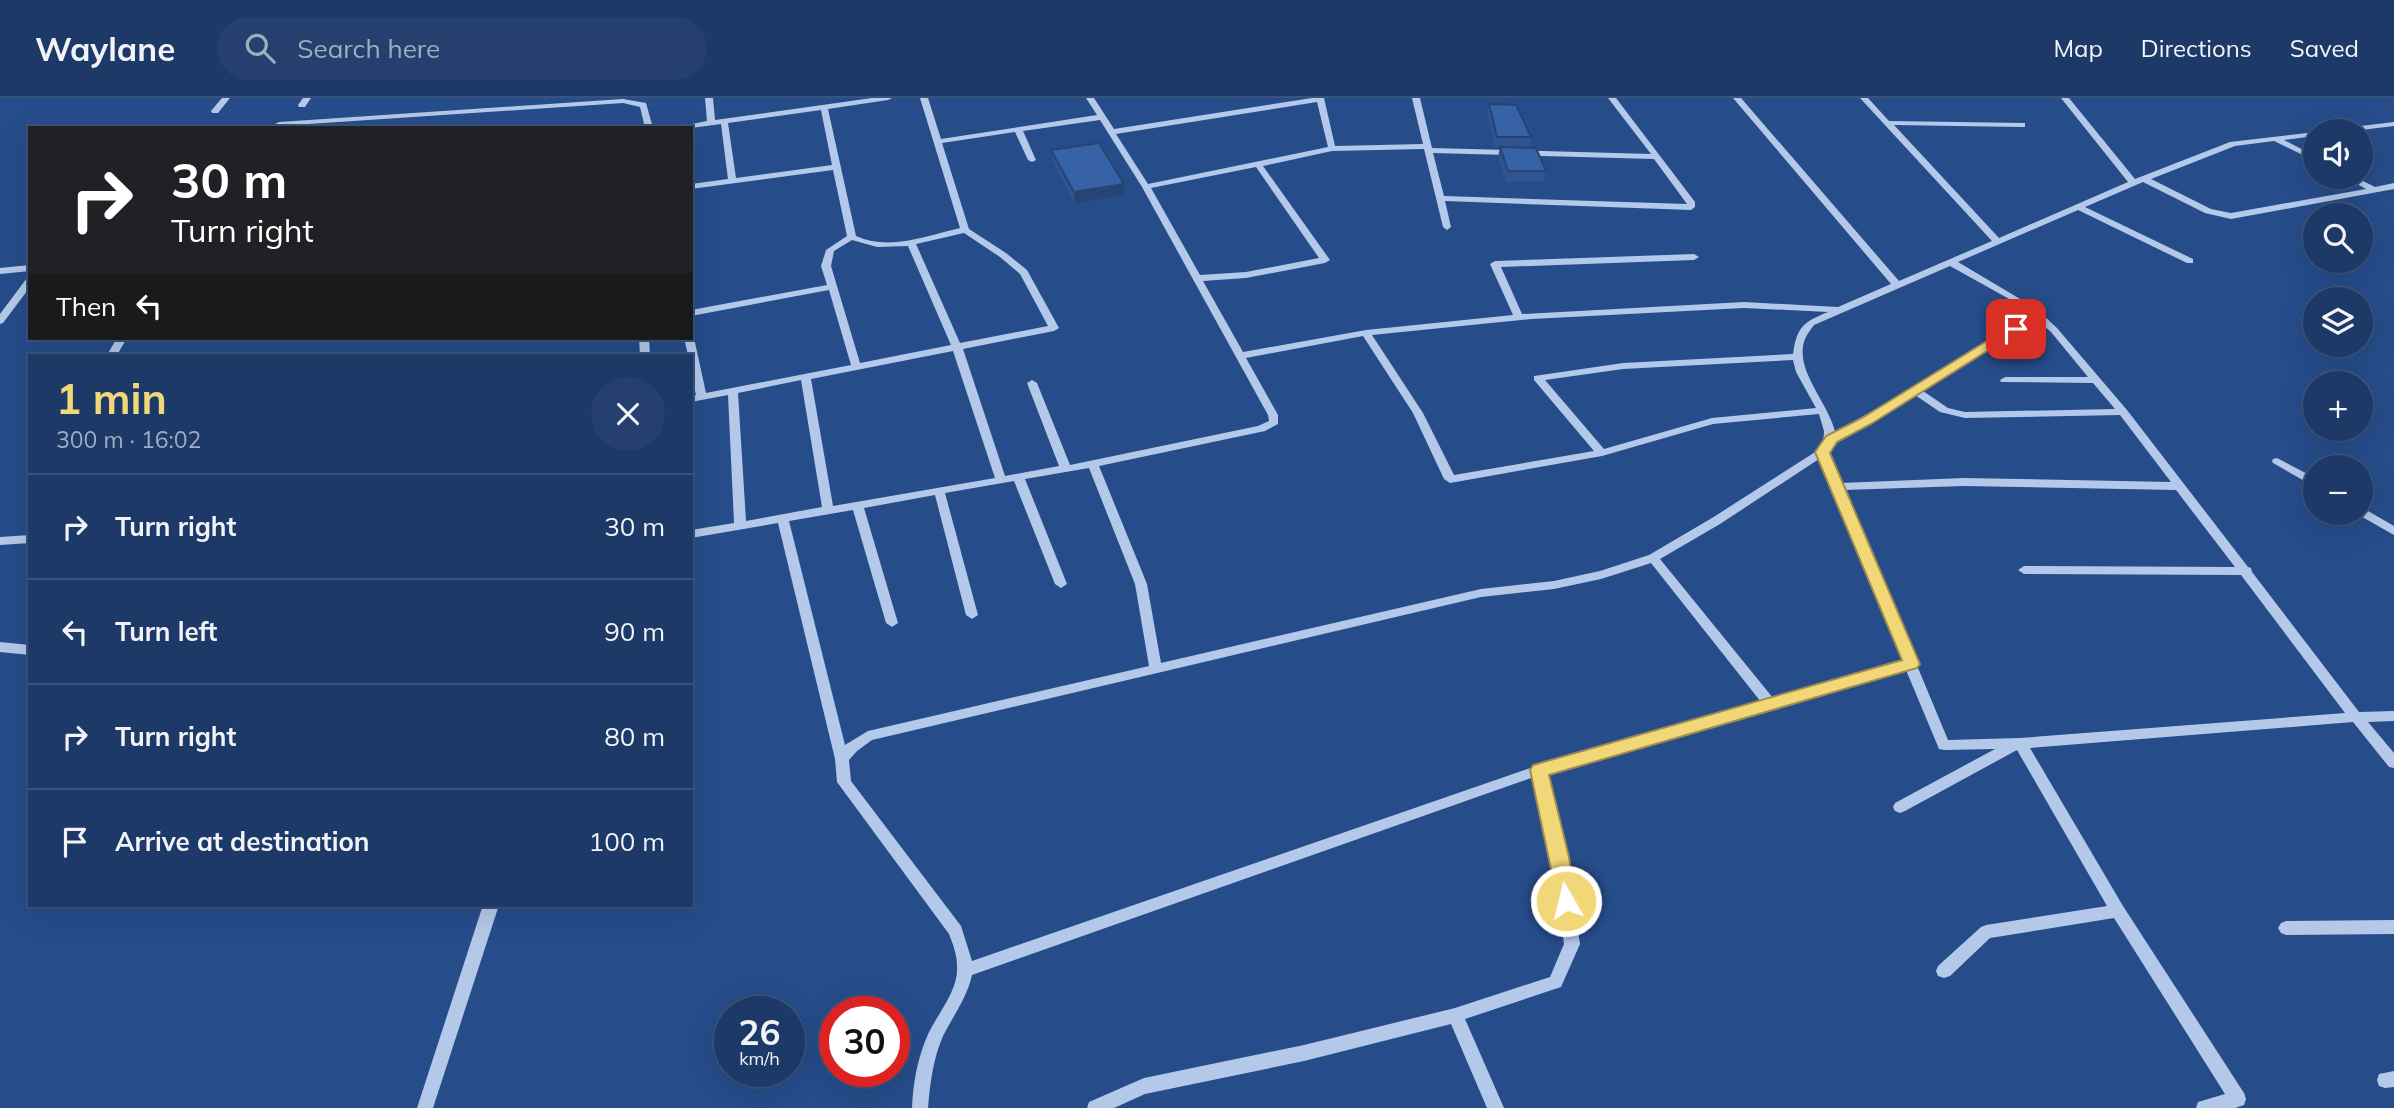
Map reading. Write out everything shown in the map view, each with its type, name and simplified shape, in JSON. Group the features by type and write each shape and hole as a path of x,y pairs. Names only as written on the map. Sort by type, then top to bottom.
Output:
{"street":[{"path":"215,111 226,98"},
{"path":"709,98 711,122"},
{"path":"688,126 824,107 846,101 888,98"},
{"path":"693,372 696,398 1054,328 1024,272 965,230 940,141 924,98"},
{"path":"693,534 1000,478 1093,464 1269,427 1274,422 1273,415 1199,278 1090,98"},
{"path":"1416,98 1447,227"},
{"path":"1442,198 1691,207 1691,202 1612,98"},
{"path":"1737,98 1896,284"},
{"path":"1864,98 1997,241"},
{"path":"2065,98 2138,181 2222,216 2394,186"},
{"path":"1112,132 1320,99 1332,149"},
{"path":"279,124 552,102 634,102 645,108 649,126"},
{"path":"824,107 852,237 861,243 880,245 965,230"},
{"path":"940,141 1102,117"},
{"path":"724,120 732,182"},
{"path":"1887,123 2022,125"},
{"path":"2373,126 2394,124"},
{"path":"1018,130 1032,160"},
{"path":"842,759 852,747 868,736 1481,593 1554,585 1601,575 1653,558 1828,448 1831,439 1823,411 1795,357 1800,335 1810,323 1837,309 1952,263 2138,181 2233,144 2303,135"},
{"path":"2275,138 2303,153"},
{"path":"1146,187 1332,149 1429,148 1657,157"},
{"path":"1199,278 1246,275 1325,260 1259,166"},
{"path":"693,187 836,167"},
{"path":"2078,207 2190,261"},
{"path":"852,237 830,250 826,266 856,366"},
{"path":"910,240 957,347 1000,478"},
{"path":"1519,317 1495,264 1694,257"},
{"path":"1952,263 2039,314 2123,412 2394,763"},
{"path":"0,271 28,268"},
{"path":"0,321 28,283"},
{"path":"693,313 832,287"},
{"path":"1239,356 1366,332 1519,317 1744,305 1837,309"},
{"path":"1831,439 1916,391 2039,314"},
{"path":"1366,332 1418,413 1450,479 1602,453 1712,421 1823,411"},
{"path":"1602,453 1538,378 1623,366 1795,357"},
{"path":"806,377 828,510"},
{"path":"2005,380 2097,380"},
{"path":"1031,383 1066,469"},
{"path":"733,391 740,525"},
{"path":"1916,391 1944,411 1965,415 2123,412"},
{"path":"1822,452 1839,487 1944,745 2020,743 2394,716"},
{"path":"2277,461 2303,477"},
{"path":"1093,464 1141,584 1156,669"},
{"path":"1018,477 1061,584"},
{"path":"1839,487 1964,482 2180,486"},
{"path":"939,490 972,615"},
{"path":"857,504 892,623"},
{"path":"2373,518 2394,531"},
{"path":"783,519 842,759 844,782 956,931 965,971 957,998 930,1048 920,1086 920,1108"},
{"path":"1,541 28,539"},
{"path":"1653,558 1769,703"},
{"path":"2024,570 2247,572"},
{"path":"0,647 28,650"},
{"path":"965,971 1539,770 1911,664"},
{"path":"1900,807 2020,743"},
{"path":"2020,743 2118,911 2241,1103 2204,1108"},
{"path":"1095,1108 1144,1086 1304,1053 1455,1015 1555,982 1572,944 1559,857 1539,770"},
{"path":"425,1108 490,907"},
{"path":"1944,971 1986,932 2118,911"},
{"path":"2286,928 2394,927"},
{"path":"1455,1015 1496,1108"}],"building":[{"path":"1489,104 1516,105 1531,137 1497,137"},
{"path":"1099,143 1124,184 1074,192 1051,150"},
{"path":"1500,147 1536,148 1546,171 1508,171"}],"route":[{"path":"1566,901 1539,770 1911,664 1839,487 1822,452 1828,448 1831,439 1947,373 2016,329"}]}
